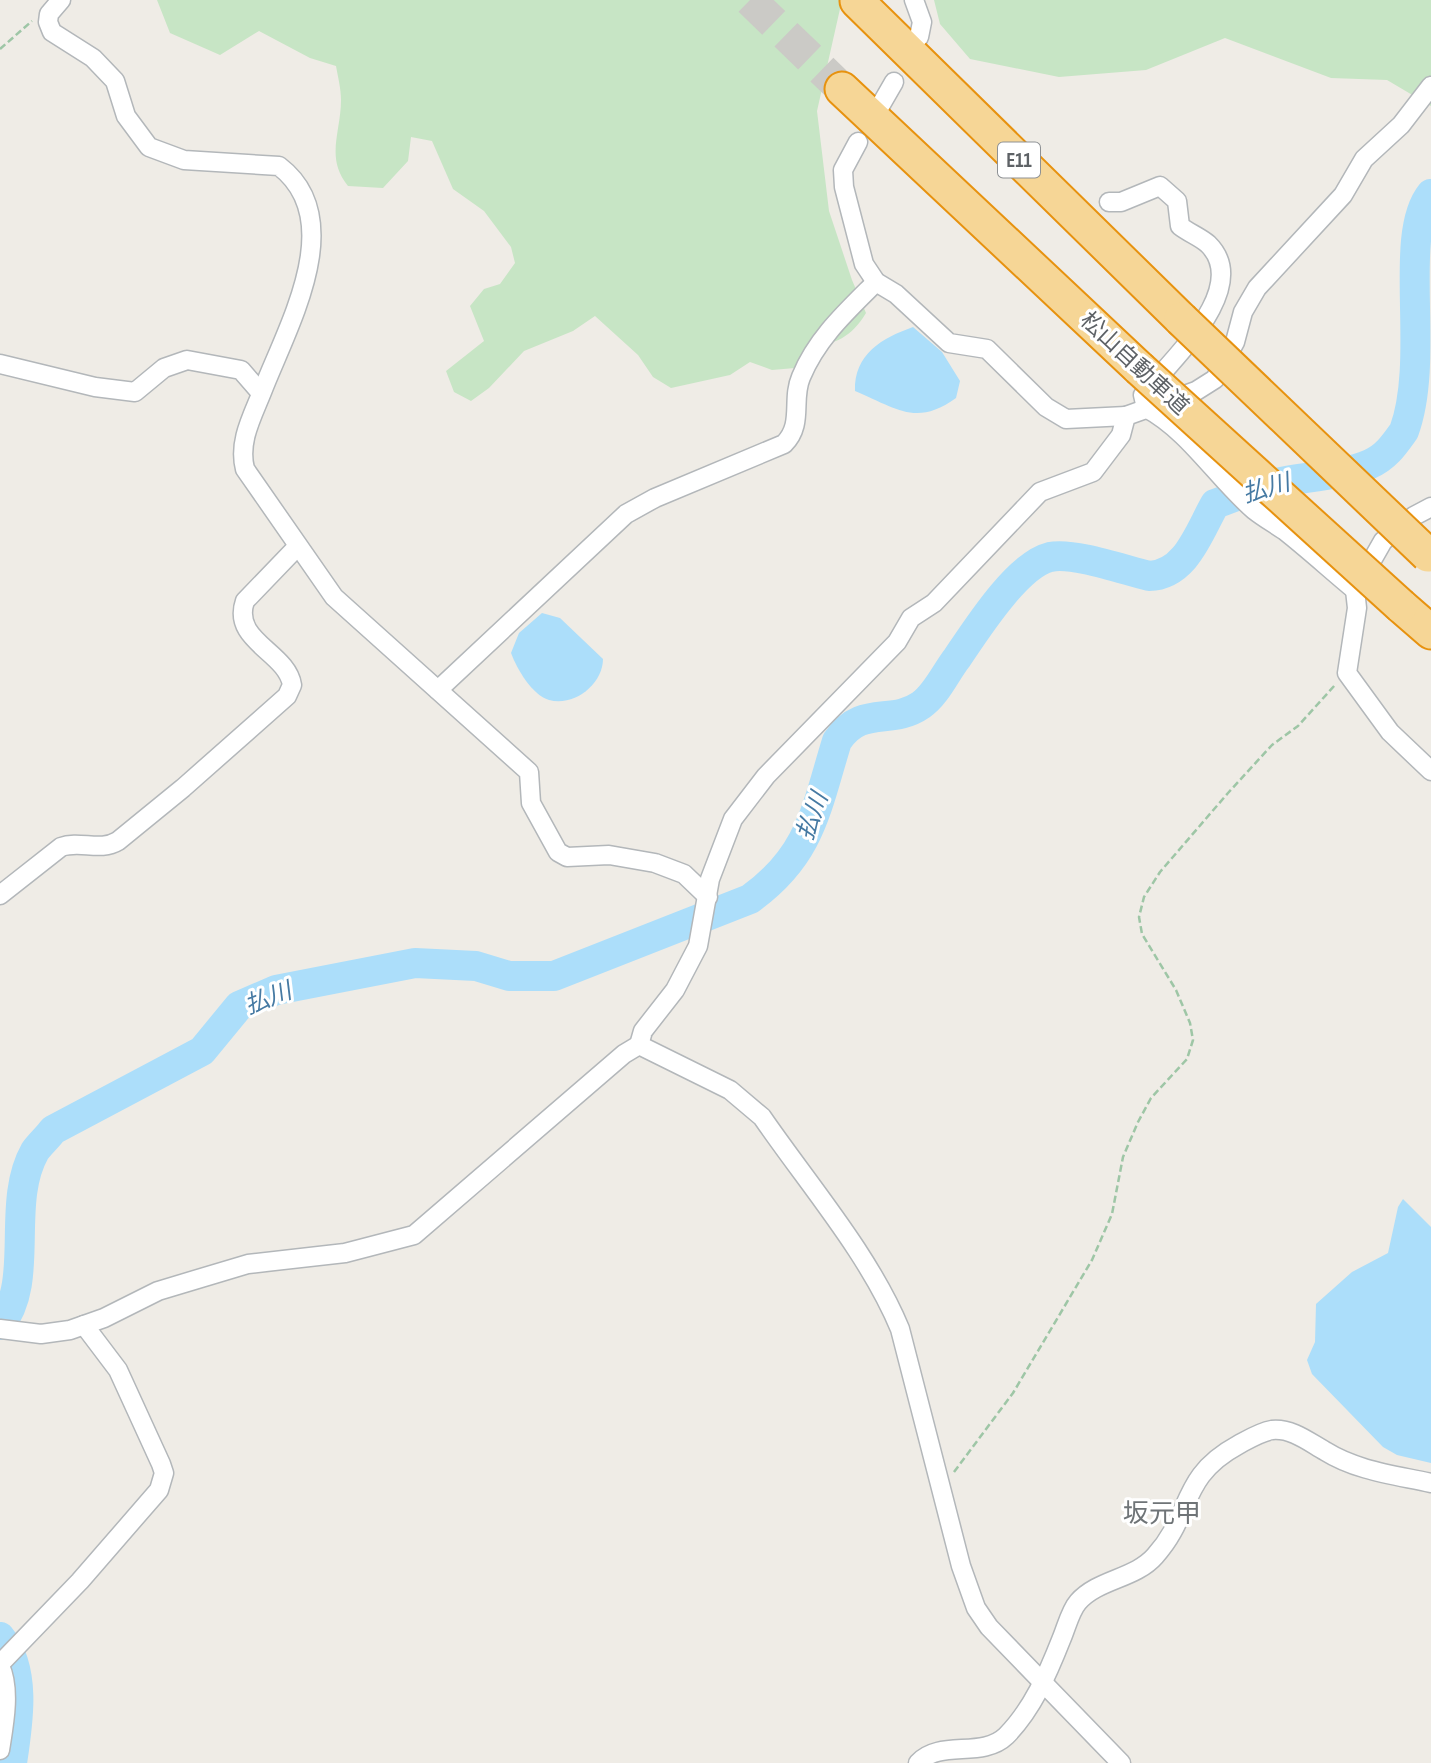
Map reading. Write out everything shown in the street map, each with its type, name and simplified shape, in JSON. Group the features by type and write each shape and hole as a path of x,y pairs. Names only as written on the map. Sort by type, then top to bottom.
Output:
{"highway":[{"name":"E11","path":"857,2 1181,319 1430,556"},
{"name":"松山自動車道","path":"842,89 1139,368 1431,632"}],"street":[{"path":"61,0 49,14 48,22 52,33 93,58 115,81 126,117 149,147 184,160 279,166 300,186 310,217 309,258 301,295 261,393 242,454 245,469 297,547 334,597 529,772 531,803 558,852 567,858 609,855 654,863 684,874 708,897"},
{"path":"914,0 922,22 919,37"},
{"path":"879,108 894,82"},
{"path":"858,142 843,170 844,187 864,264 876,282 896,294 949,343 987,349 1046,407 1066,419 1126,416 1196,391 1215,379 1235,342 1243,312 1257,288 1343,195 1364,159 1401,125 1431,86"},
{"path":"1109,202 1121,202 1160,186 1177,201 1181,226 1207,244 1220,268 1219,295 1210,314 1143,395 1146,408 1164,418 1179,432 1211,469 1256,512 1285,531 1355,590"},
{"path":"438,690 626,514 655,498 784,444 795,427 799,380 812,354 838,319 876,282"},
{"path":"0,364 95,387 135,392 170,365 187,359 199,360 241,370 261,393"},
{"path":"0,1329 41,1334 84,1325 158,1291 248,1264 345,1253 414,1235 625,1054 639,1045 643,1031 676,990 698,946 718,853 733,818 765,776 897,642 911,618 934,603 1040,492 1093,472 1121,435 1126,416"},
{"path":"1431,507 1414,516 1383,541 1355,590 1357,608 1347,673 1390,732 1431,771"},
{"path":"0,895 61,847 70,844 110,845 118,841 184,788 287,696 292,685 289,673 253,637 246,627 242,610 245,601 297,547"},
{"path":"639,1045 745,1100 762,1117 865,1265 889,1303 900,1329 961,1566 976,1608 989,1627 1121,1763"},
{"path":"0,1750 5,1706 4,1674 0,1665 89,1571 159,1490 163,1480 161,1464 118,1370 84,1325"},
{"path":"918,1763 927,1753 996,1744 1006,1736 1044,1683 1077,1603 1088,1593 1134,1572 1154,1558 1170,1535 1191,1488 1208,1464 1258,1434 1274,1430 1294,1433 1353,1465 1431,1483"}],"path":[{"path":"0,49 33,19"},
{"path":"942,1488 1013,1393 1092,1260 1112,1214 1123,1157 1138,1122 1151,1098 1186,1059 1193,1040 1190,1023 1176,990 1142,934 1139,917 1144,897 1160,872 1228,793 1272,745 1298,726 1347,673"}],"green space":[{"path":"157,0 842,0 817,111 829,211 866,313 855,328 842,338 808,349 795,368 772,370 750,362 730,375 671,388 653,377 638,355 595,316 573,331 524,351 489,388 471,401 454,392 446,371 484,341 470,306 484,289 500,284 515,263 511,247 484,211 453,189 432,141 411,137 408,161 383,188 348,186 341,176 336,155 341,100 336,66 310,58 259,31 220,55 170,33"},
{"path":"934,0 1431,0 1431,106 1387,80 1331,78 1225,38 1146,70 1059,77 970,59 940,24"}],"water":[{"path":"913,327 942,352 960,381 956,398 929,412 906,412 855,391 859,367 872,349 891,336"},
{"path":"542,613 560,618 603,659 602,668 593,685 577,697 558,701 549,700 537,693 521,674 511,653 519,633"},
{"path":"1403,1199 1431,1227 1431,1463 1397,1455 1383,1447 1312,1374 1307,1360 1315,1342 1316,1304 1352,1272 1388,1253 1398,1207"}],"waterway":[{"name":"払川","path":"0,1325 11,1307 16,1287 22,1194 26,1172 35,1151 53,1130 202,1051 239,1006 276,990 415,963 476,966 509,976 554,976 750,899 770,882 799,848 816,809 837,741 856,723 910,711 926,701 998,600 1037,562 1050,557 1072,557 1149,576 1162,574 1173,568 1190,550 1215,504 1268,485 1349,471 1381,458 1404,431 1412,402 1415,369 1416,238 1421,213 1431,194"},
{"name":"払川","path":"0,1637 9,1650 17,1681 18,1714 12,1763"}],"tunnel":[{"path":"750,0 842,89"}],"district":[{"name":"坂元甲","path":"1162,1513"}]}
